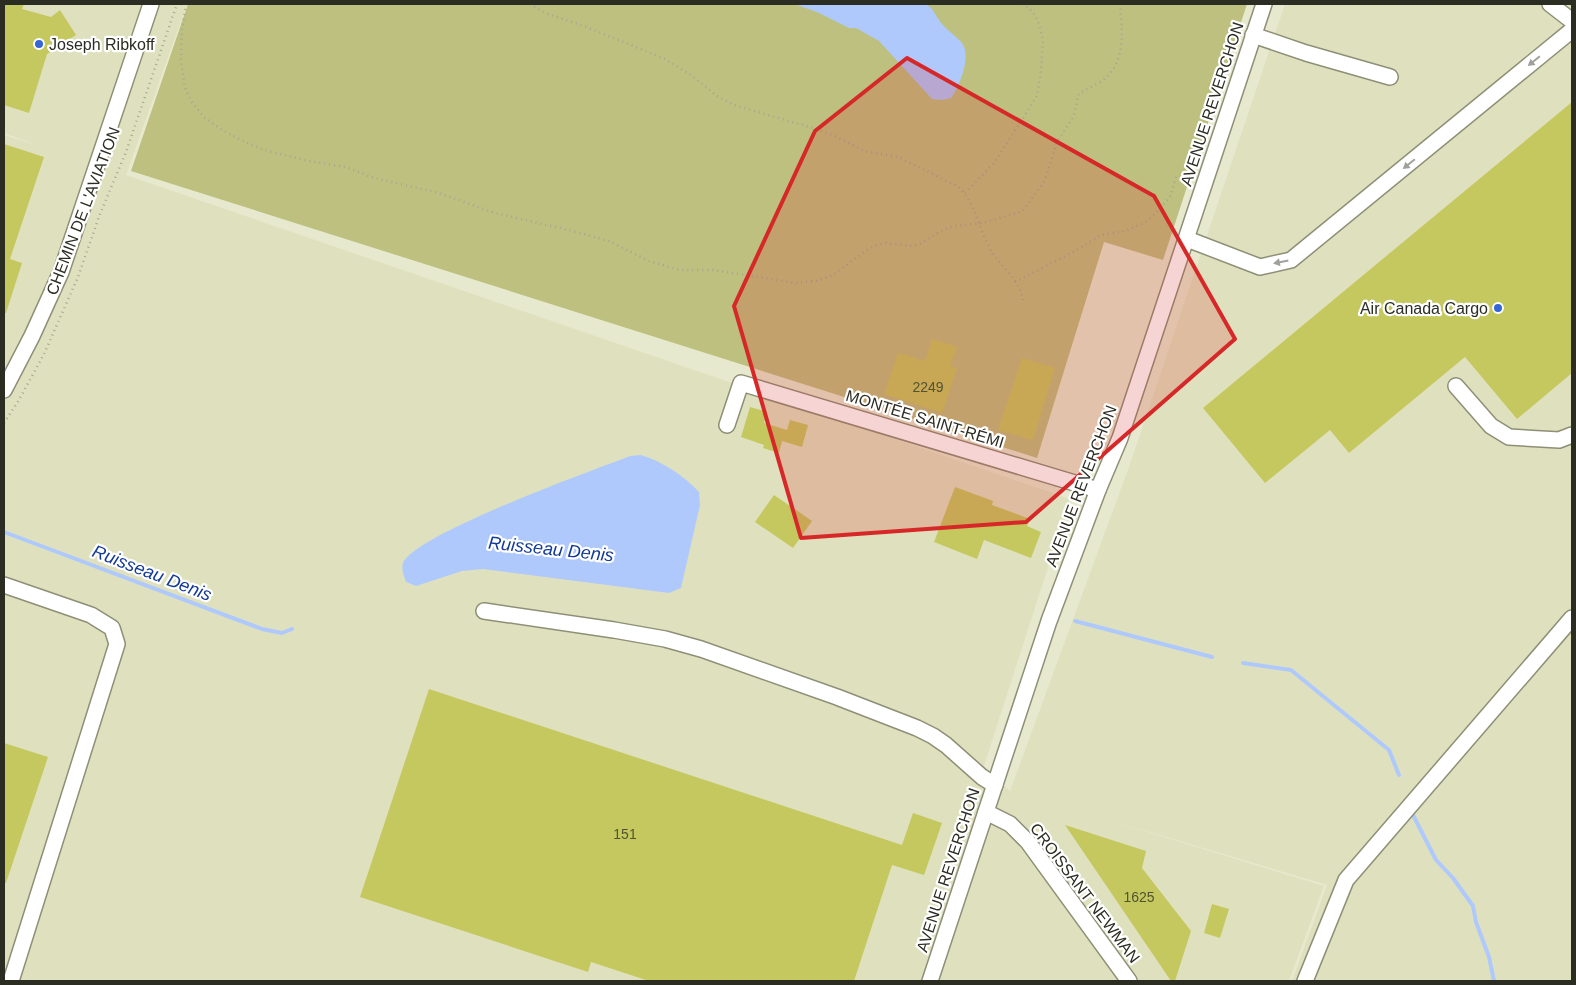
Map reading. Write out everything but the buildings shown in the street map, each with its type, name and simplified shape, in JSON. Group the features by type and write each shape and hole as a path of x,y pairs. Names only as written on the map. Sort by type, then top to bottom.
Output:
{"street":[{"name":"CHEMIN DE L'AVIATION","path":"4,390 32,336 61,272 151,4"},
{"name":"AVENUE REVERCHON","path":"930,981 1049,621 1098,490 1120,438 1264,4"},
{"path":"1550,4 1572,21"},
{"path":"1187,239 1260,267 1292,260 1572,30"},
{"path":"1253,35 1306,53 1390,77"},
{"name":"MONTÉE SAINT-RÉMI","path":"727,425 741,382 1098,490"},
{"path":"1456,386 1491,426 1509,437 1559,440 1572,434"},
{"path":"4,585 91,615 112,628 117,644 11,981"},
{"path":"484,611 614,630 664,639 701,649 837,697 925,732 946,745 982,777 995,784"},
{"path":"1305,981 1346,880 1572,618"},
{"name":"CROISSANT NEWMAN","path":"986,812 1010,824 1028,842 1129,981"}],"path":[{"name":"CHEMIN DE L'AVIATION","path":"4,423 44,354 78,277 100,214 126,152 177,4"},
{"path":"186,4 181,39 182,66 185,88 191,101 204,117 231,135 258,148 320,163 346,166 374,178 439,193 495,213 559,226 611,242 649,261 680,270 714,270 776,281 795,282 816,281 833,275 877,245 886,243 912,246 920,244 953,226 980,224 1023,211 1045,180 1057,142 1074,116 1078,95 1110,74 1119,59 1122,39 1120,4"},
{"path":"530,4 545,13 589,28 665,60 690,75 717,96 734,105 813,128 835,136 864,151 898,157 945,180 965,193 993,253 1021,290 1022,302"},
{"path":"965,193 994,163 1037,96 1043,40 1038,21 1032,11 1022,4"},
{"path":"1015,282 1076,251 1101,235 1125,231 1144,223 1156,214 1170,197 1178,174"}],"highlighted area":[{"path":"907,58 1154,196 1235,339 1026,522 801,538 734,306 815,131"}],"shaded area":[{"path":"4,4 187,4 126,175 1070,499 984,766 1010,791 1129,467 1285,4 1572,4 1572,981 1292,981 1327,885 1102,818 1324,886 1289,981 4,981 4,135 36,145 4,133"}],"green space":[{"path":"188,4 1247,4 1163,260 1104,242 1037,458 131,171"}],"water":[{"path":"794,4 925,4 933,10 944,27 962,43 965,49 966,56 963,72 954,93 951,98 942,100 932,99 879,41 856,28 849,28 817,12"},
{"path":"641,455 657,461 672,470 687,480 699,492 700,505 681,588 669,593 483,569 462,571 416,586 406,582 403,563 415,551 438,536 546,488 630,456"}],"waterway":[{"name":"Ruisseau Denis","path":"4,532 262,629 282,633 292,629"},
{"name":"Ruisseau Denis","path":"1075,621 1212,657"},
{"name":"Ruisseau Denis","path":"1243,663 1291,670 1389,750 1399,775"},
{"name":"Ruisseau Denis","path":"1413,815 1436,860 1453,878 1473,906 1476,922 1489,957 1494,981"}],"place":[{"name":"Joseph Ribkoff","path":"39,44"},
{"name":"Air Canada Cargo","path":"1498,308"}]}
